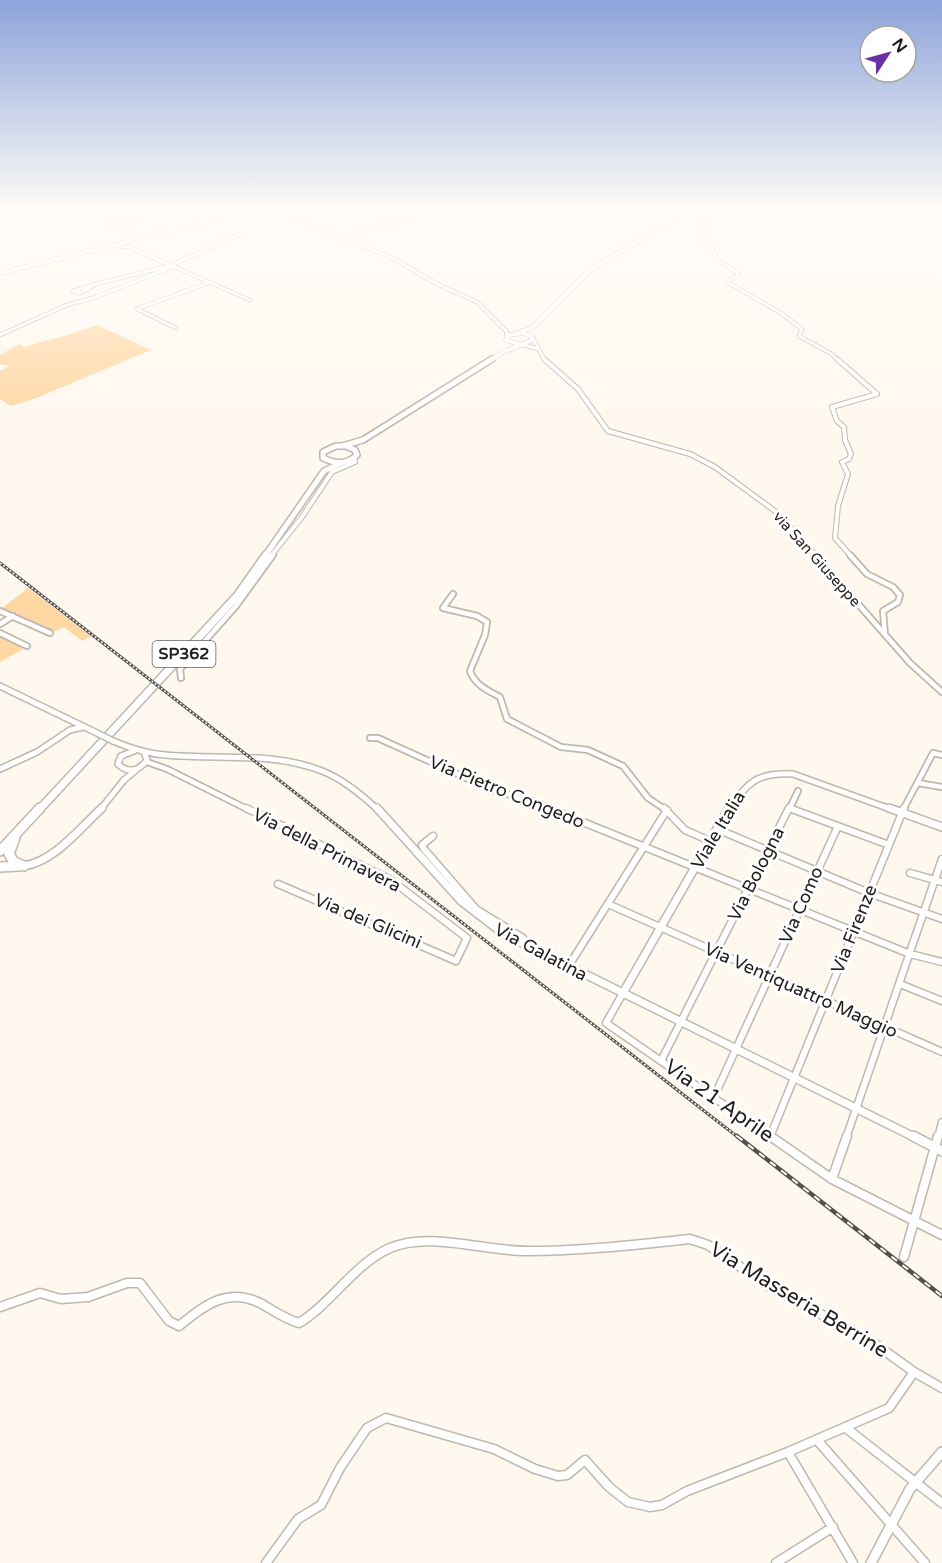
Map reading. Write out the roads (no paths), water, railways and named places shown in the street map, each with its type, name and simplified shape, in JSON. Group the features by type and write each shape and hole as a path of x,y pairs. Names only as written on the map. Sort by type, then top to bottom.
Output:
{"main road":[{"path":"505,351 507,339 533,327 578,282"},
{"path":"324,471 326,465 323,452 326,449 363,440 505,351 532,342 533,327"},
{"path":"517,333 532,337"},
{"path":"507,339 522,345"},
{"path":"324,471 354,459 363,440"},
{"path":"342,446 356,452"},
{"path":"323,458 330,462 341,463"},
{"name":"SP362","path":"0,850 256,575 324,471"},
{"path":"0,842 27,822"},
{"path":"24,866 14,862 9,854 11,845 27,822"},
{"path":"0,867 24,866"}],"street":[{"path":"96,284 81,292 73,291 76,289 96,284 104,282"},
{"path":"0,335 67,305 93,298 132,282"},
{"path":"433,282 471,298 503,329 507,339"},
{"path":"727,282 781,313 802,329 799,336 830,352 877,394 832,407 837,421 845,430 845,440 851,454 849,459 842,462 848,474 840,497 834,531 835,538 862,569 893,587 900,595 898,602 883,611 885,635"},
{"path":"137,309 208,283 250,300"},
{"path":"137,309 176,328"},
{"path":"503,329 517,333"},
{"name":"via San Giuseppe","path":"532,337 548,363 578,389 608,431 690,454 715,467 779,514 910,663 942,692"},
{"path":"522,345 539,349"},
{"path":"181,678 180,669 236,606 256,575 302,517 321,486 335,470 355,462 354,459"},
{"path":"453,594 443,608 459,614 481,617 487,621 486,634 469,664 470,673 480,686 500,697 507,719 561,747 588,750 624,766 648,798 667,810 691,834 710,842"},
{"path":"0,611 50,633"},
{"path":"0,624 12,616"},
{"path":"0,633 27,646"},
{"name":"Via della Primavera","path":"0,686 135,750 155,767"},
{"path":"64,717 68,729"},
{"path":"0,769 37,752 74,723"},
{"path":"68,729 83,727"},
{"name":"Via Pietro Congedo","path":"370,738 378,738 495,791 540,803 910,954 942,962"},
{"path":"113,741 121,757"},
{"path":"123,780 122,769 118,762 121,757 135,750"},
{"name":"Via Firenze","path":"794,1078 902,812 933,753 942,755"},
{"name":"Via Galatina","path":"146,758 163,755 271,758 301,763 339,779 368,799 462,902 504,934 938,1150"},
{"path":"24,866 37,864 48,858 108,802 123,780 146,758"},
{"name":"Via della Primavera","path":"122,769 155,767 167,769 403,887 467,938 456,961"},
{"name":"Viale Italia","path":"623,993 717,829 747,783 768,774 780,773 810,780 942,827"},
{"path":"918,783 942,787"},
{"name":"Via Bologna","path":"681,1021 798,792"},
{"path":"789,808 889,844"},
{"path":"568,967 667,810"},
{"name":"Via Como","path":"736,1050 838,826"},
{"path":"717,829 869,893 942,919"},
{"path":"434,836 422,845 424,849 460,888 467,900 476,909 523,938 529,947"},
{"path":"832,1179 924,913 938,881 942,859"},
{"path":"910,873 938,881"},
{"name":"Via dei Glicini","path":"278,884 456,961"},
{"name":"Via Ventiquattro Maggio","path":"609,904 942,1052"},
{"path":"900,984 942,1001"},
{"name":"Via 21 Aprile","path":"623,993 606,1023 832,1179 942,1235"},
{"path":"661,1061 681,1021"},
{"path":"714,1097 736,1050"},
{"path":"770,1137 794,1078"},
{"path":"904,1257 938,1150 942,1122"},
{"name":"Via Masseria Berrine","path":"0,1307 40,1293 61,1299 79,1298 127,1283 140,1284 169,1321 179,1326 208,1302 230,1296 253,1299 289,1320 299,1323 317,1312 366,1265 388,1250 409,1241 522,1251 560,1251 599,1250 690,1239 708,1245 770,1287 871,1341 914,1372 942,1388"},
{"path":"266,1563 298,1519 321,1505 340,1468 367,1428 386,1418 494,1449 535,1469 558,1476 567,1476 585,1460 618,1497 637,1505 652,1507 663,1505 687,1491 788,1452 889,1408 914,1372"},
{"path":"846,1428 942,1503"},
{"path":"817,1440 925,1563"},
{"path":"788,1452 853,1563"},
{"path":"871,1563 916,1483 942,1452"},
{"path":"776,1563 832,1527"}],"railway":[{"path":"0,563 739,1138"},
{"path":"737,1136 942,1296"}]}
